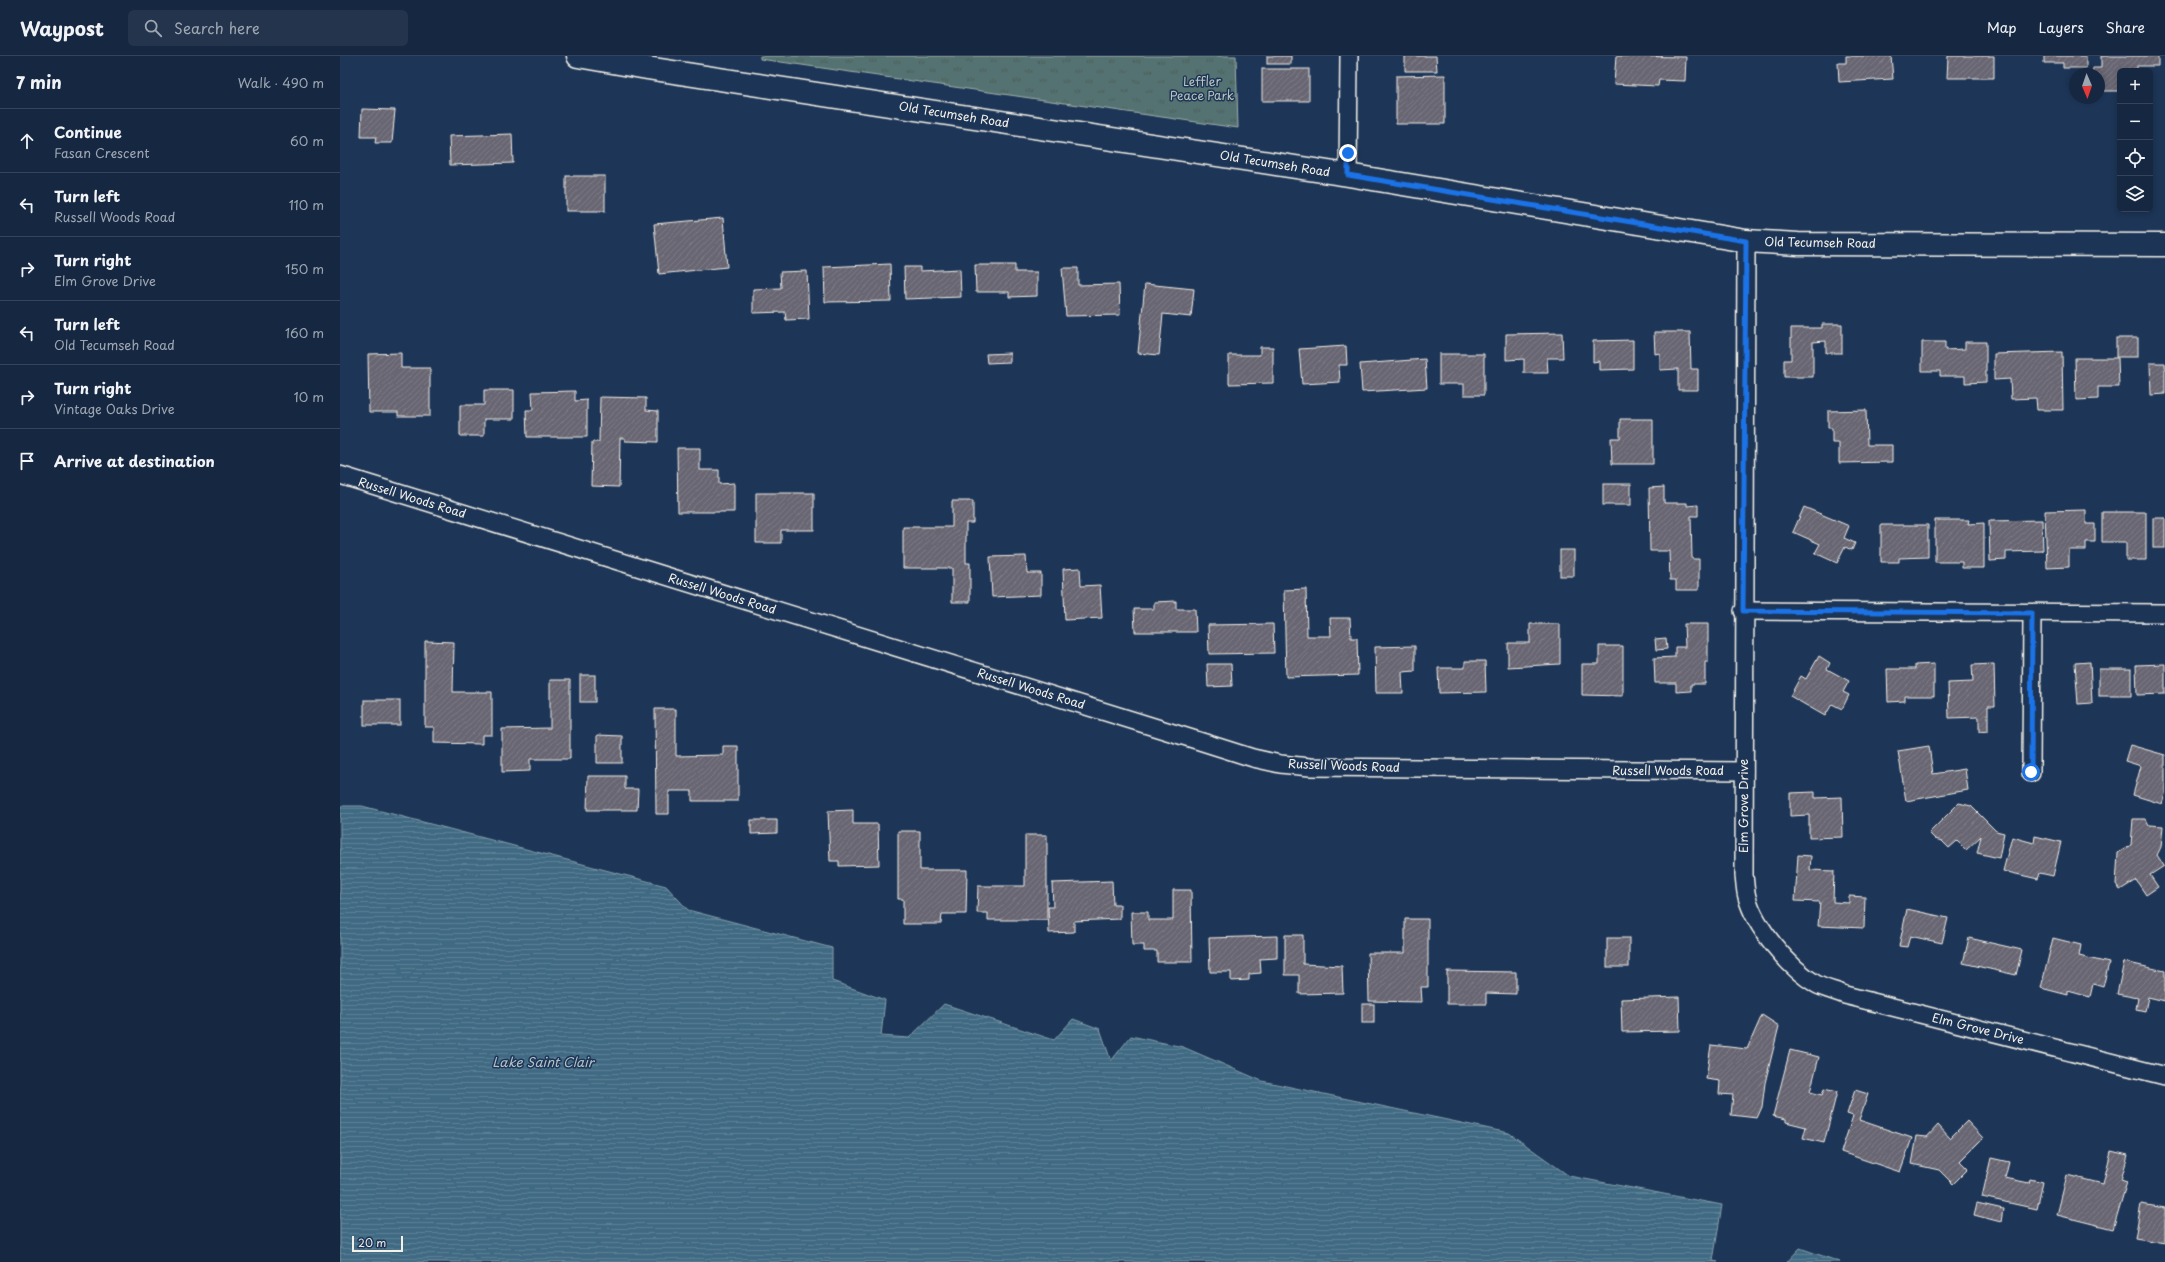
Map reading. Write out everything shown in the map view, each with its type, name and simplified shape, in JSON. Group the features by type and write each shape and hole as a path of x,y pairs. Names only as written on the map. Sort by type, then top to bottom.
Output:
{"main road":[{"name":"Old Tecumseh Road","path":"578,56 647,68 1348,175 1746,241 1798,244 2165,245"}],"street":[{"path":"1348,175 1349,56"},
{"name":"Elm Grove Drive","path":"1746,241 1743,611 1744,876 1747,898 1756,918 1773,944 1795,968 1816,984 1845,995 2165,1076"},
{"name":"Russell Woods Road","path":"340,475 1189,738 1280,764 1310,767 1744,771"},
{"path":"1743,611 2165,613"},
{"path":"2031,772 2032,613"}],"green space":[{"name":"Leffler Peace Park","path":"760,56 1236,56 1238,128 760,59"}],"water":[{"name":"Lake Saint Clair","path":"340,806 362,806 666,886 688,910 832,948 832,981 885,1000 881,1036 909,1038 944,1004 1054,1040 1073,1019 1100,1029 1111,1061 1131,1036 1183,1047 1262,1081 1509,1133 1569,1176 1722,1205 1713,1261 1718,1262 340,1262"},
{"path":"1800,1248 1840,1262 1787,1262"}],"building":[{"path":"1267,56 1291,56 1291,64 1267,64"},
{"path":"1405,56 1436,56 1437,71 1405,71"},
{"path":"1616,56 1686,57 1685,81 1659,80 1658,86 1614,84"},
{"path":"1846,56 1891,56 1893,79 1839,82 1838,63 1846,63"},
{"path":"1948,56 1994,56 1994,78 1947,78"},
{"path":"2044,56 2086,56 2086,68 2063,68 2063,63 2044,63"},
{"path":"2101,56 2158,56 2158,66 2117,68 2117,91 2105,91 2105,68 2101,68"},
{"path":"1262,69 1309,69 1309,101 1262,101"},
{"path":"1445,75 1445,124 1396,124 1396,76"},
{"path":"362,109 395,110 392,143 375,143 376,137 361,137"},
{"path":"512,134 513,163 450,165 449,136"},
{"path":"566,176 605,176 605,211 566,211"},
{"path":"723,218 727,267 659,274 654,224"},
{"path":"890,264 891,301 825,302 824,267"},
{"path":"975,265 1015,265 1015,272 1037,272 1037,296 1009,297 1009,292 976,292"},
{"path":"904,267 920,267 920,271 960,269 961,297 905,299"},
{"path":"1062,268 1078,268 1078,285 1119,284 1120,315 1066,316"},
{"path":"807,271 809,319 786,320 785,312 753,313 753,289 781,288 780,272"},
{"path":"1145,284 1194,289 1191,317 1163,314 1159,355 1138,353"},
{"path":"1822,324 1842,324 1842,353 1826,353 1826,341 1813,342 1813,377 1784,377 1784,360 1791,360 1791,328 1822,328"},
{"path":"1654,332 1690,332 1691,369 1698,369 1698,390 1678,390 1678,369 1660,370 1660,353 1655,354"},
{"path":"1562,333 1563,358 1547,358 1548,373 1524,373 1524,359 1506,360 1506,334"},
{"path":"2116,338 2138,338 2138,357 2116,357"},
{"path":"1633,340 1633,369 1599,370 1599,361 1593,362 1593,341"},
{"path":"1922,342 1945,342 1945,350 1965,349 1965,342 1986,342 1986,382 1965,383 1965,376 1940,376 1940,371 1922,371"},
{"path":"1346,346 1347,365 1339,365 1340,382 1302,384 1299,349"},
{"path":"1260,347 1273,347 1273,383 1229,384 1229,355 1260,355"},
{"path":"2062,352 2063,410 2037,410 2036,398 2011,399 2010,379 1994,380 1994,354"},
{"path":"401,353 401,368 430,368 430,416 398,416 398,412 369,412 368,354"},
{"path":"1010,353 1010,362 987,363 986,354"},
{"path":"1439,354 1484,354 1484,395 1464,395 1464,384 1439,384"},
{"path":"2075,358 2118,358 2119,387 2098,387 2098,399 2076,400"},
{"path":"1425,359 1427,388 1362,392 1360,364"},
{"path":"2150,363 2165,363 2165,394 2151,395"},
{"path":"484,390 514,390 514,419 484,419 484,436 460,436 460,405 484,405"},
{"path":"575,391 575,401 587,400 587,437 527,437 526,410 533,410 532,392"},
{"path":"600,397 646,398 646,410 658,411 658,442 625,441 625,438 620,438 619,487 591,486 592,442 599,442"},
{"path":"1866,410 1867,445 1892,445 1892,462 1839,463 1839,443 1832,443 1832,428 1828,428 1828,411"},
{"path":"1620,419 1653,419 1653,464 1612,464 1611,438 1620,438"},
{"path":"677,448 700,448 700,470 719,470 719,484 734,483 734,512 678,512"},
{"path":"1603,484 1631,484 1631,505 1603,505"},
{"path":"1664,487 1664,503 1687,503 1687,506 1698,505 1698,516 1691,516 1692,559 1699,559 1699,590 1676,590 1676,580 1670,580 1669,551 1650,551 1649,488"},
{"path":"756,493 814,493 814,530 781,530 781,543 756,543"},
{"path":"952,501 973,501 973,523 966,523 966,563 970,563 970,602 952,602 952,568 903,568 903,527 952,527"},
{"path":"1804,507 1849,526 1844,538 1855,543 1852,550 1845,547 1837,563 1815,553 1820,544 1793,532"},
{"path":"2086,510 2086,524 2095,524 2095,542 2086,542 2086,550 2069,550 2069,567 2047,568 2045,511"},
{"path":"2102,512 2146,512 2146,560 2126,560 2126,542 2102,542"},
{"path":"2153,518 2165,518 2165,548 2153,548"},
{"path":"1935,520 1969,520 1968,524 1984,523 1984,568 1962,568 1962,562 1935,562"},
{"path":"2042,520 2043,551 2006,552 2006,560 1990,561 1989,521"},
{"path":"1881,525 1928,525 1928,557 1899,558 1899,562 1881,562"},
{"path":"1560,550 1574,550 1574,576 1560,576"},
{"path":"1026,556 1027,573 1041,573 1041,595 992,597 990,557"},
{"path":"1080,568 1081,586 1100,585 1102,618 1065,620 1063,569"},
{"path":"1306,589 1307,636 1331,636 1330,618 1350,618 1351,638 1357,638 1358,675 1286,677 1284,590"},
{"path":"1176,601 1176,609 1195,609 1196,632 1135,632 1134,609 1154,609 1154,602"},
{"path":"1273,624 1274,653 1209,654 1208,625"},
{"path":"1530,624 1560,624 1560,664 1508,667 1508,643 1530,643"},
{"path":"1684,624 1708,624 1708,662 1705,662 1705,684 1691,684 1691,691 1676,692 1676,683 1655,683 1654,658 1675,657 1675,647 1685,647"},
{"path":"1666,638 1667,649 1656,650 1655,639"},
{"path":"425,641 454,642 453,692 492,692 492,735 482,735 482,744 434,743 434,727 425,727"},
{"path":"1415,646 1415,671 1402,672 1403,693 1376,693 1375,647"},
{"path":"1599,646 1623,646 1623,696 1582,695 1582,664 1599,664"},
{"path":"1819,656 1830,663 1827,669 1849,681 1843,692 1849,695 1842,709 1832,704 1825,716 1790,696 1801,676 1806,679"},
{"path":"1465,661 1485,661 1486,692 1439,693 1438,668 1465,668"},
{"path":"2090,662 2092,703 2078,704 2075,663"},
{"path":"1207,664 1231,664 1232,686 1208,687"},
{"path":"1934,664 1934,696 1905,696 1905,701 1888,702 1887,669 1915,669 1915,665"},
{"path":"1994,664 1995,706 1988,706 1988,731 1979,732 1979,717 1949,718 1948,683 1973,682 1972,665"},
{"path":"2165,664 2165,694 2137,695 2136,665"},
{"path":"2099,669 2131,669 2131,696 2099,696"},
{"path":"580,675 595,675 595,702 580,702"},
{"path":"550,680 570,680 570,759 530,759 530,771 502,772 502,729 550,728"},
{"path":"364,700 400,700 400,725 364,725"},
{"path":"655,709 676,709 676,756 723,755 723,746 738,746 738,801 692,801 692,791 669,791 669,814 656,814"},
{"path":"597,735 622,736 622,763 597,763"},
{"path":"2130,745 2165,755 2165,794 2162,804 2133,795 2141,766 2125,761"},
{"path":"1929,746 1933,774 1965,769 1968,790 1906,801 1898,751"},
{"path":"588,776 625,776 625,789 638,789 637,810 587,810"},
{"path":"1815,792 1815,798 1842,797 1843,837 1809,838 1809,815 1790,816 1790,793"},
{"path":"1959,803 1971,806 1996,831 2004,833 1999,858 1977,853 1981,836 1966,850 1957,841 1949,848 1942,841 1935,839 1929,833"},
{"path":"853,810 853,824 878,824 879,865 839,866 839,861 830,861 828,811"},
{"path":"2133,819 2146,819 2149,825 2163,826 2161,847 2157,855 2164,866 2150,875 2158,887 2146,895 2136,880 2120,890 2116,884 2118,853 2131,845"},
{"path":"751,820 777,820 777,833 751,834"},
{"path":"898,831 920,831 920,870 967,870 966,914 942,914 941,924 903,924 903,899 898,899"},
{"path":"1025,835 1047,835 1047,920 988,920 988,913 977,913 978,886 1025,886"},
{"path":"2035,836 2061,842 2053,876 2040,873 2038,879 2003,871 2012,837 2034,843"},
{"path":"1798,855 1811,856 1810,870 1834,871 1833,902 1849,903 1849,896 1865,897 1864,928 1818,926 1820,902 1795,901"},
{"path":"1112,881 1113,905 1120,905 1120,919 1074,921 1074,932 1049,933 1048,907 1053,907 1052,883"},
{"path":"1173,890 1191,890 1192,962 1157,962 1157,951 1144,951 1144,945 1132,945 1131,912 1148,912 1148,920 1173,920"},
{"path":"1907,909 1948,918 1942,943 1910,936 1907,947 1899,946"},
{"path":"1405,919 1428,919 1428,987 1421,987 1422,1002 1369,1001 1368,953 1405,953"},
{"path":"1285,935 1303,935 1303,964 1342,966 1343,993 1299,994 1299,975 1285,975"},
{"path":"1277,936 1277,958 1260,959 1261,973 1249,974 1249,980 1231,981 1231,972 1210,972 1209,938"},
{"path":"1607,938 1629,938 1629,967 1607,967"},
{"path":"1969,938 2022,950 2016,975 1963,963"},
{"path":"2053,938 2081,945 2079,956 2109,963 2103,987 2093,984 2090,997 2068,991 2068,995 2041,988"},
{"path":"2124,962 2165,971 2165,1001 2148,997 2145,1011 2136,1009 2138,998 2117,994"},
{"path":"1447,971 1516,972 1516,994 1486,993 1486,1004 1447,1004"},
{"path":"1679,997 1680,1031 1622,1032 1621,999"},
{"path":"1362,1004 1374,1004 1374,1023 1362,1023"},
{"path":"1762,1015 1779,1026 1765,1083 1762,1107 1757,1118 1731,1115 1733,1095 1719,1094 1720,1081 1706,1079 1711,1045 1747,1049"},
{"path":"1790,1050 1819,1057 1810,1092 1822,1095 1824,1089 1837,1092 1824,1143 1803,1138 1806,1127 1786,1122 1786,1119 1773,1116"},
{"path":"1855,1090 1868,1094 1859,1120 1912,1138 1900,1172 1841,1152 1853,1116 1847,1114"},
{"path":"1967,1121 1983,1138 1960,1161 1968,1169 1953,1184 1939,1170 1912,1164 1917,1136 1927,1137 1938,1125 1950,1138"},
{"path":"2111,1151 2128,1155 2121,1180 2127,1182 2113,1229 2057,1215 2067,1175 2103,1184"},
{"path":"1991,1158 2009,1162 2005,1178 2029,1183 2030,1179 2043,1182 2037,1209 1982,1197"},
{"path":"1977,1203 2003,1209 2001,1222 1974,1215"},
{"path":"2141,1204 2165,1208 2165,1243 2135,1238"}],"route":[{"path":"1348,153 1348,175 1746,241 1743,611 2032,613 2031,772"}]}
